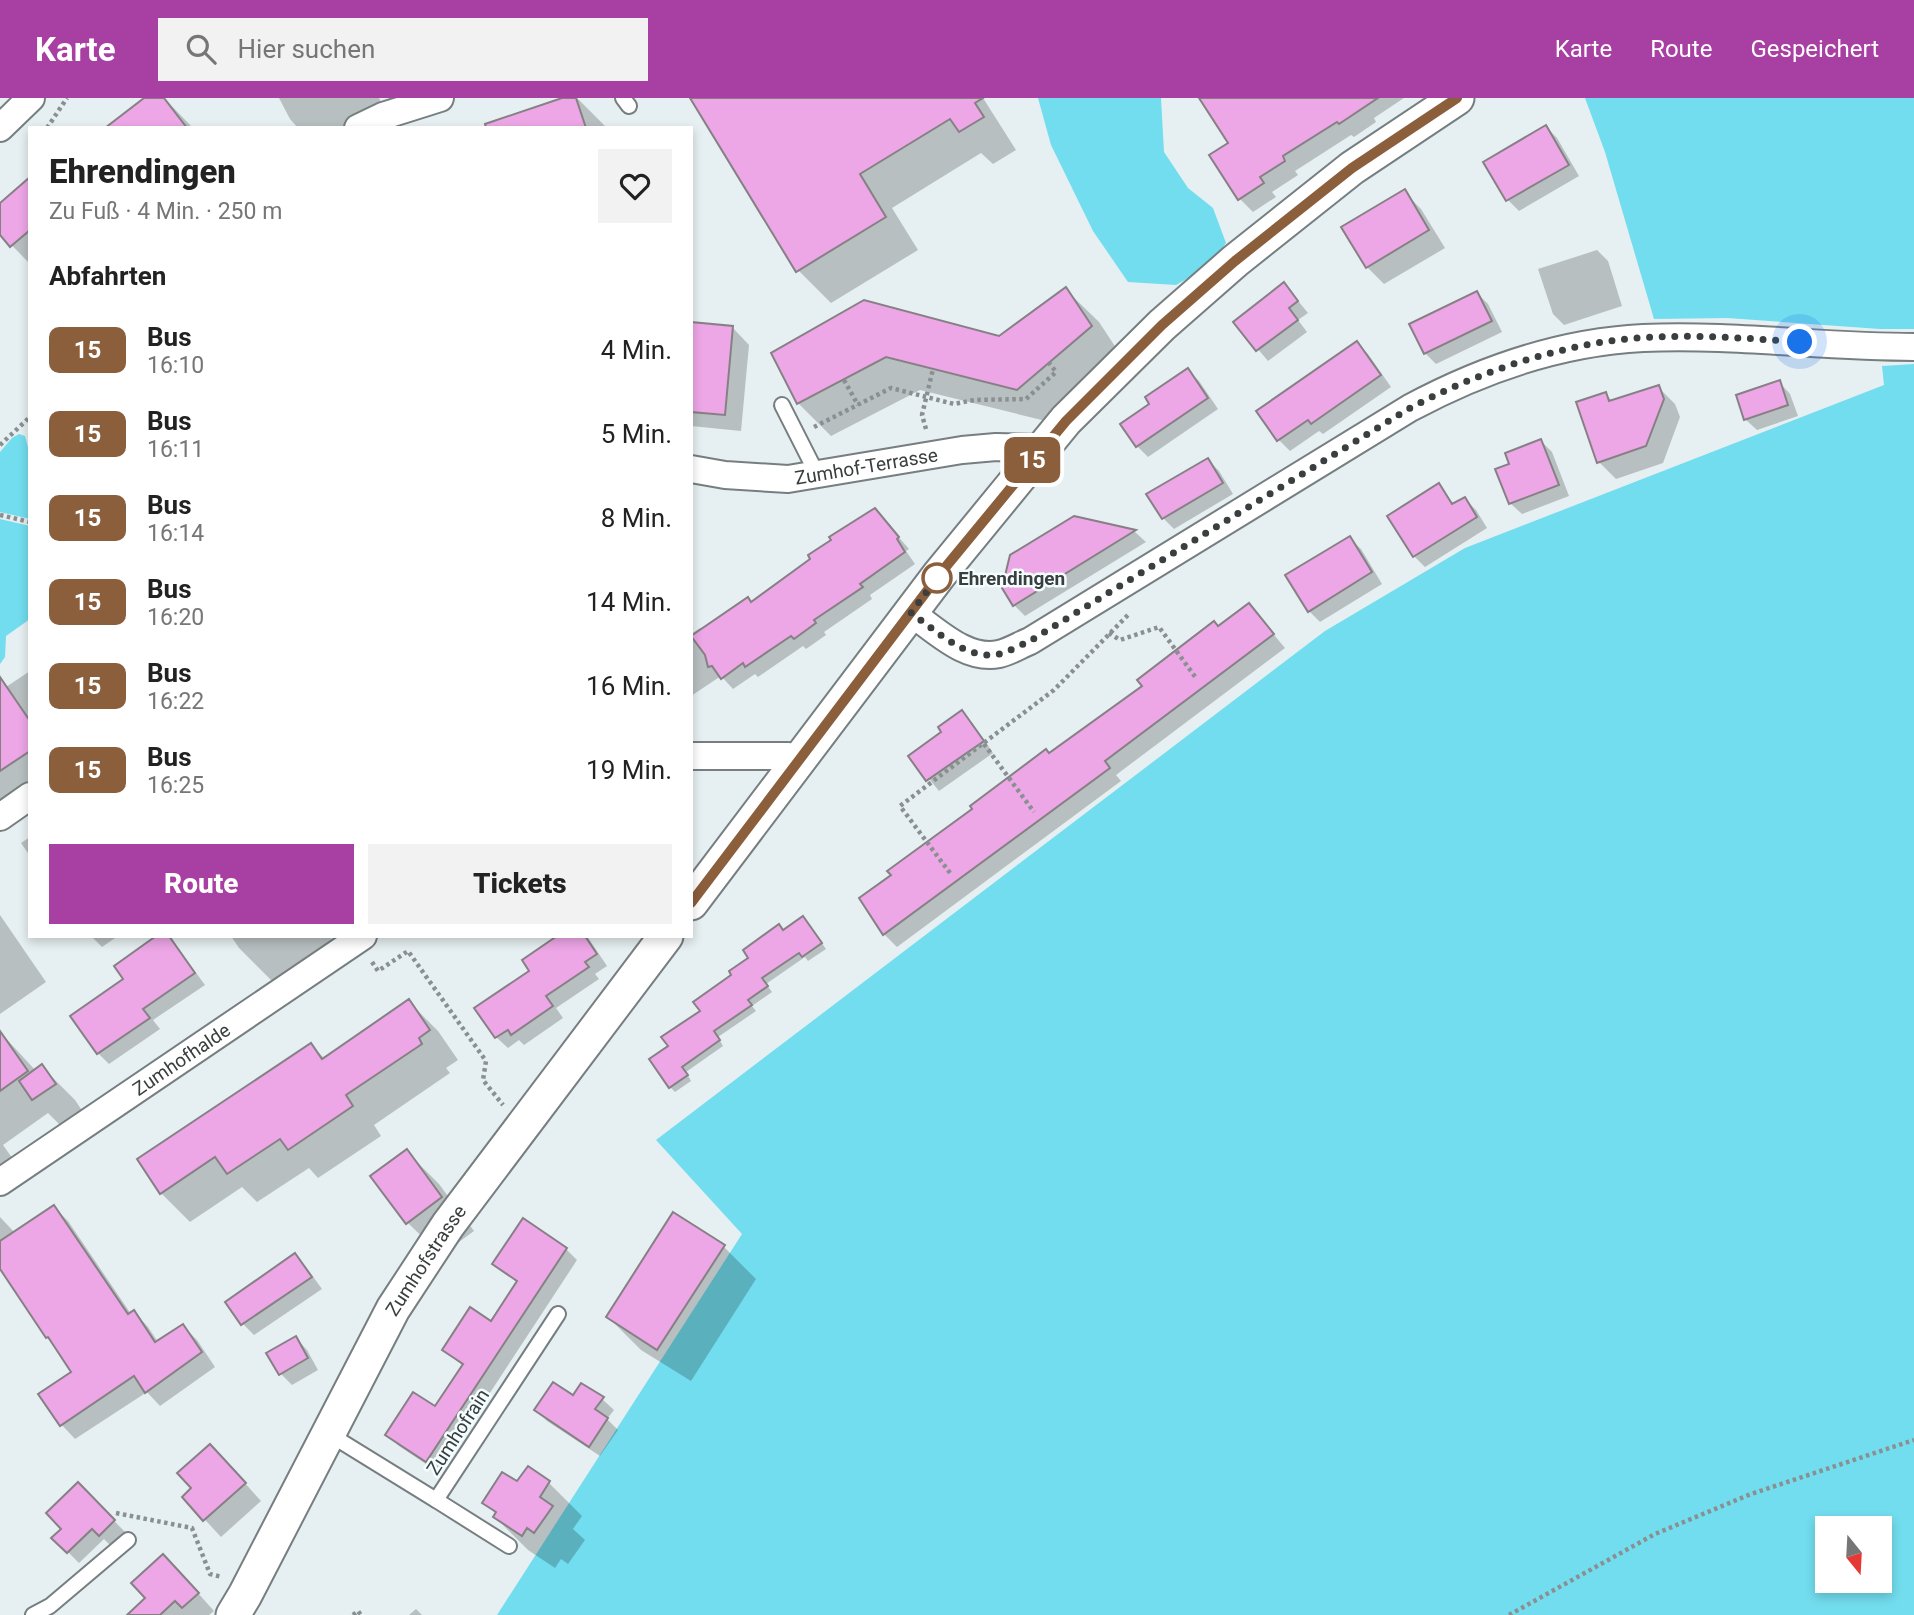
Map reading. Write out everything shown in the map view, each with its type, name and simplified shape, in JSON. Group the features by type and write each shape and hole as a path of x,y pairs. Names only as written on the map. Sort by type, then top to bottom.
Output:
{"street":[{"path":"0,128 31,98"},
{"path":"362,126 383,116 440,98"},
{"path":"693,900 911,613 1042,448 1119,365 1235,261 1352,168 1457,98"},
{"path":"911,613 973,653 998,654 1019,646 1410,408 1474,378 1538,356 1585,345 1670,337 1753,338 1855,347 1914,347"},
{"name":"Zumhof-Terrasse","path":"693,469 725,475 788,479 962,450 996,447 1042,448"},
{"path":"693,756 788,756 799,761"},
{"path":"0,817 28,797"},
{"name":"Zumhofstrasse","path":"235,1614 393,1309 448,1225 664,938"},
{"name":"Zumhofhalde","path":"0,1182 364,944"}],"lane":[{"path":"782,405 817,474"},
{"name":"Zumhofrain","path":"328,1433 436,1500 558,1314"},
{"path":"436,1500 509,1546"},
{"path":"33,1615 50,1606 128,1540"}],"path":[{"path":"48,126 67,98"},
{"path":"798,435 891,388 954,404 974,400 1026,398 1056,372 1049,363"},
{"path":"929,440 922,415 933,369"},
{"path":"844,380 858,405"},
{"path":"0,445 28,419"},
{"path":"0,515 28,522"},
{"path":"950,873 900,806 1054,690 1137,605"},
{"path":"1109,633 1120,640 1159,627 1196,678"},
{"path":"984,744 1034,812"},
{"path":"364,944 378,971 408,951 486,1061 483,1080 506,1108"},
{"path":"1509,1615 1655,1534 1751,1494 1914,1440"},
{"path":"116,1513 192,1528 210,1574 230,1579"},
{"path":"353,1615 358,1611 361,1615"}],"shaded area":[{"path":"1038,98 1161,98 1164,152 1188,188 1213,208 1226,243 1209,266 1176,285 1128,282 1093,231 1051,145"},
{"path":"1585,98 1914,98 1914,329 1727,318 1654,319 1605,152"},
{"path":"1914,364 1914,1615 497,1615 742,1234 656,1140 1325,631 1465,548 1884,385 1882,366"},
{"path":"19,434 25,436 28,447 28,519 0,512 0,452"},
{"path":"0,519 28,526 28,620 6,636 5,657 0,664"}],"building":[{"path":"144,98 164,98 185,126 108,126"},
{"path":"562,98 576,98 585,126 486,126"},
{"path":"690,98 983,98 975,103 984,117 959,132 950,119 860,174 886,217 796,272"},
{"path":"1199,98 1378,98 1283,156 1285,161 1260,177 1264,183 1238,200 1209,155 1228,143"},
{"path":"1546,125 1569,165 1506,201 1483,162"},
{"path":"28,179 28,232 10,247 0,235 0,203"},
{"path":"1405,189 1429,230 1366,268 1341,227"},
{"path":"1284,282 1298,301 1289,308 1298,320 1256,351 1233,322"},
{"path":"1066,287 1092,326 1017,390 886,357 797,404 771,353 864,300 999,336"},
{"path":"1477,291 1492,321 1424,354 1409,324"},
{"path":"693,322 733,326 725,415 693,412"},
{"path":"1357,341 1381,375 1311,424 1308,420 1277,441 1256,411"},
{"path":"1188,368 1208,398 1136,447 1120,424 1149,404 1145,397"},
{"path":"1780,380 1788,405 1744,420 1736,395"},
{"path":"1659,385 1664,399 1646,446 1597,463 1576,402 1606,392 1609,401"},
{"path":"1541,439 1559,485 1509,504 1495,469 1509,464 1505,453"},
{"path":"1208,458 1223,483 1162,519 1146,494"},
{"path":"1439,483 1452,504 1465,497 1477,517 1413,557 1387,516"},
{"path":"875,508 899,537 897,539 905,552 860,584 863,587 814,620 816,623 794,639 791,636 745,667 743,663 721,679 712,666 708,667 705,655 693,635 748,597 751,602 810,559 808,555 831,540 829,537"},
{"path":"1074,516 1136,530 1013,606 1002,588 1010,555"},
{"path":"1350,536 1372,572 1308,612 1285,575"},
{"path":"1249,603 1274,634 1105,761 1110,768 883,935 859,898 891,875 887,871 972,809 970,806 1046,749 1049,753 1142,686 1137,680 1214,621 1218,626"},
{"path":"0,677 28,718 28,752 0,771"},
{"path":"962,710 984,741 926,781 908,756 941,732 938,727"},
{"path":"803,916 822,943 802,957 799,953 762,978 768,986 748,1000 752,1005 714,1031 720,1040 682,1067 688,1075 669,1088 649,1059 668,1046 661,1037 700,1011 693,1002 731,975 729,971 748,958 743,950 779,924 783,930"},
{"path":"153,938 170,938 195,973 143,1009 150,1018 97,1054 70,1016 123,979 114,966"},
{"path":"554,938 586,938 597,954 585,962 589,967 546,996 553,1006 511,1035 508,1030 495,1038 474,1008 529,971 522,960"},
{"path":"409,999 430,1030 419,1038 422,1044 346,1095 353,1106 288,1150 280,1139 227,1174 215,1157 160,1194 137,1159 311,1043 322,1059"},
{"path":"0,1031 28,1071 0,1091"},
{"path":"42,1064 56,1084 32,1100 19,1081"},
{"path":"407,1149 442,1197 406,1224 370,1176"},
{"path":"54,1205 128,1314 134,1310 155,1342 183,1324 202,1352 145,1393 134,1376 60,1426 38,1394 71,1372 0,1269 0,1241"},
{"path":"673,1212 725,1245 657,1350 606,1317"},
{"path":"523,1218 567,1248 426,1462 385,1435 413,1392 435,1406 463,1364 442,1350 470,1307 491,1321 517,1281 492,1264"},
{"path":"295,1253 312,1277 241,1325 225,1302"},
{"path":"296,1336 308,1358 279,1375 266,1353"},
{"path":"553,1382 573,1395 581,1383 604,1397 595,1409 608,1418 589,1447 534,1410"},
{"path":"210,1444 246,1483 203,1521 182,1497 191,1488 177,1473"},
{"path":"528,1466 550,1481 540,1497 553,1506 534,1533 527,1528 522,1536 493,1517 496,1512 482,1503 502,1472 517,1481"},
{"path":"78,1482 115,1520 99,1536 92,1529 67,1553 51,1538 61,1529 46,1513"},
{"path":"163,1554 199,1593 182,1608 175,1601 160,1615 127,1615 145,1598 131,1583"}],"bus line":[{"name":"15","path":"693,900 939,575 1042,448 1119,365 1196,293 1301,208 1352,168 1457,98"}],"place":[{"name":"Ehrendingen","path":"937,578"}],"route":[{"path":"937,578 939,575 911,613 973,653 998,654 1030,641 1410,408 1474,378 1524,360 1585,345 1640,338 1753,338 1800,342"}]}
